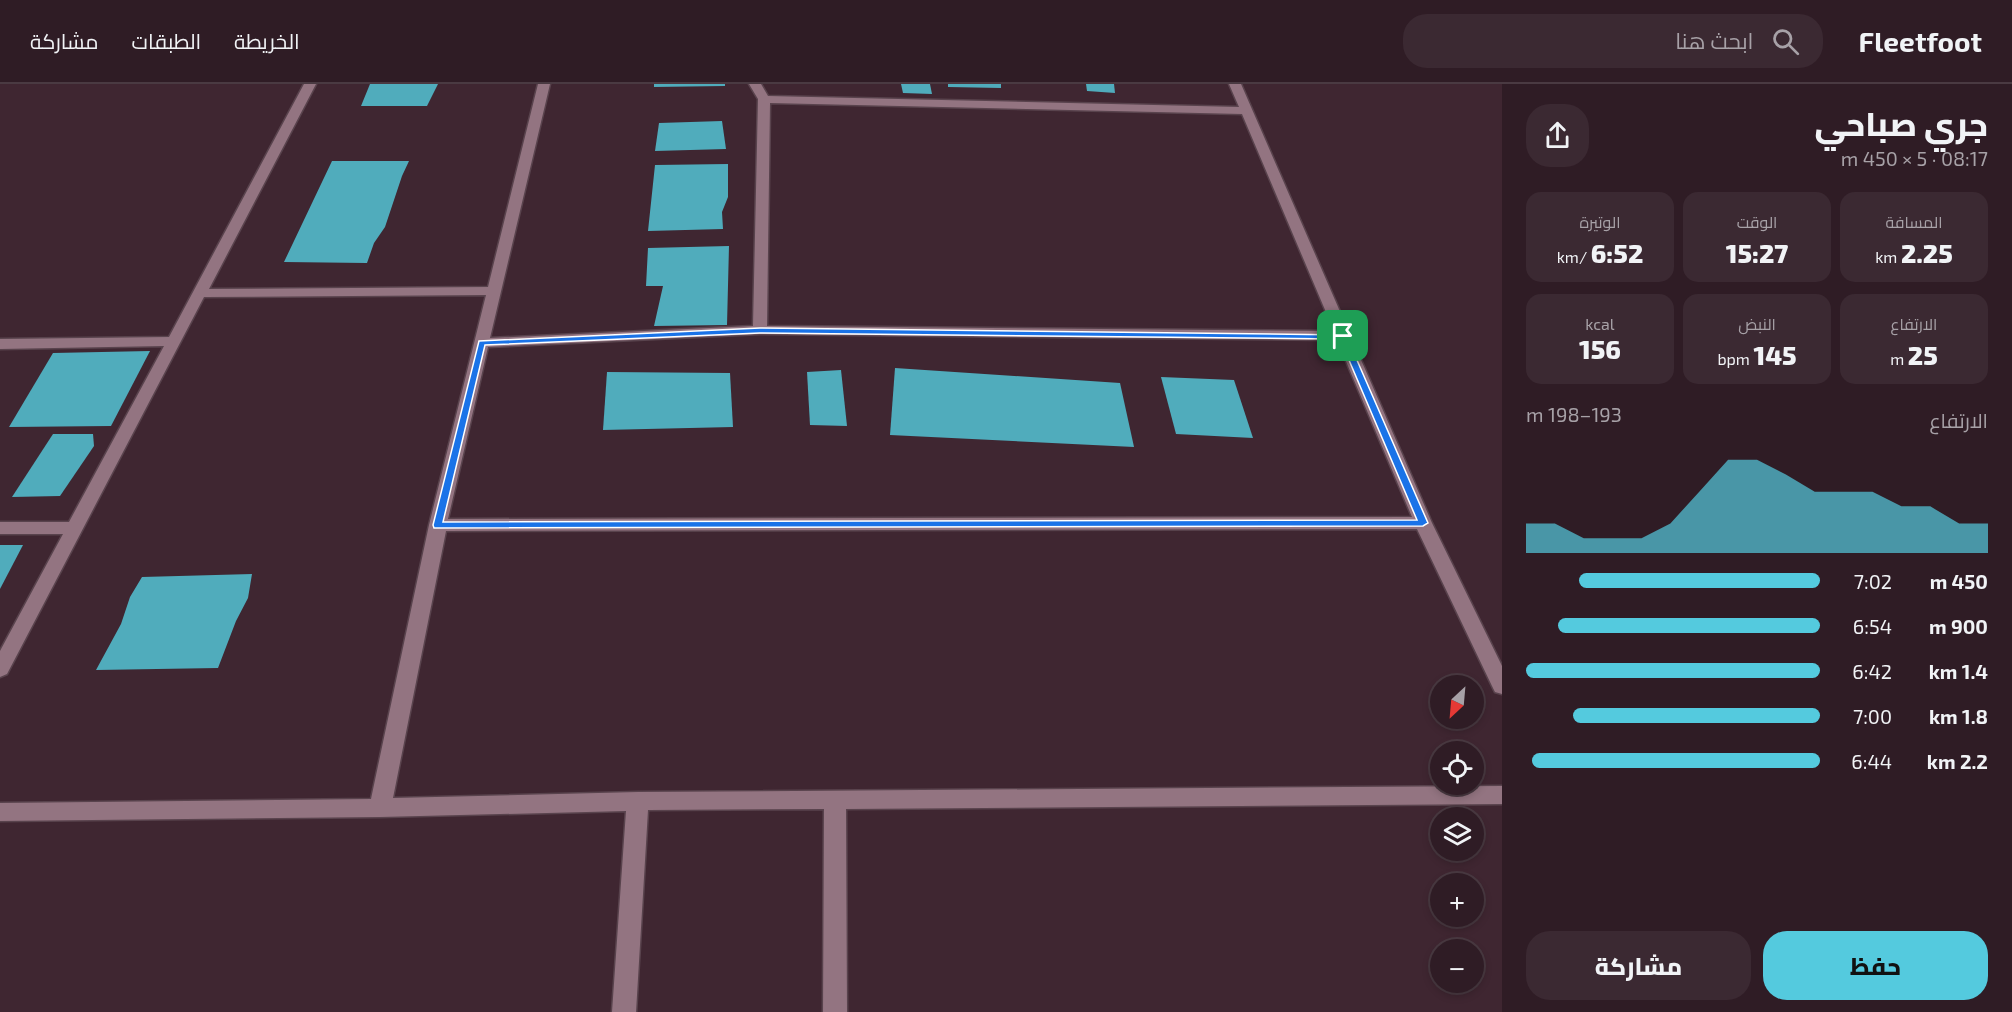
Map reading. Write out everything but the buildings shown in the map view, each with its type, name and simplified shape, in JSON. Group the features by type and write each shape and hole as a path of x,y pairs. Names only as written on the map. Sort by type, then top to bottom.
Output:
{"street":[{"path":"0,669 310,84"},
{"path":"380,808 438,525 544,84"},
{"path":"754,84 764,99 760,330"},
{"path":"1235,84 1423,523 1502,686"},
{"path":"764,99 1247,111"},
{"path":"199,293 495,291"},
{"path":"482,343 760,330 1343,336"},
{"path":"0,344 174,341"},
{"path":"438,525 1423,523"},
{"path":"0,528 74,528"},
{"path":"0,812 380,808 638,801 1502,795"},
{"path":"835,800 835,1012"},
{"path":"624,1012 638,801"}],"route":[{"path":"760,330 1343,336 1423,523 438,525 482,343 760,330"}]}
